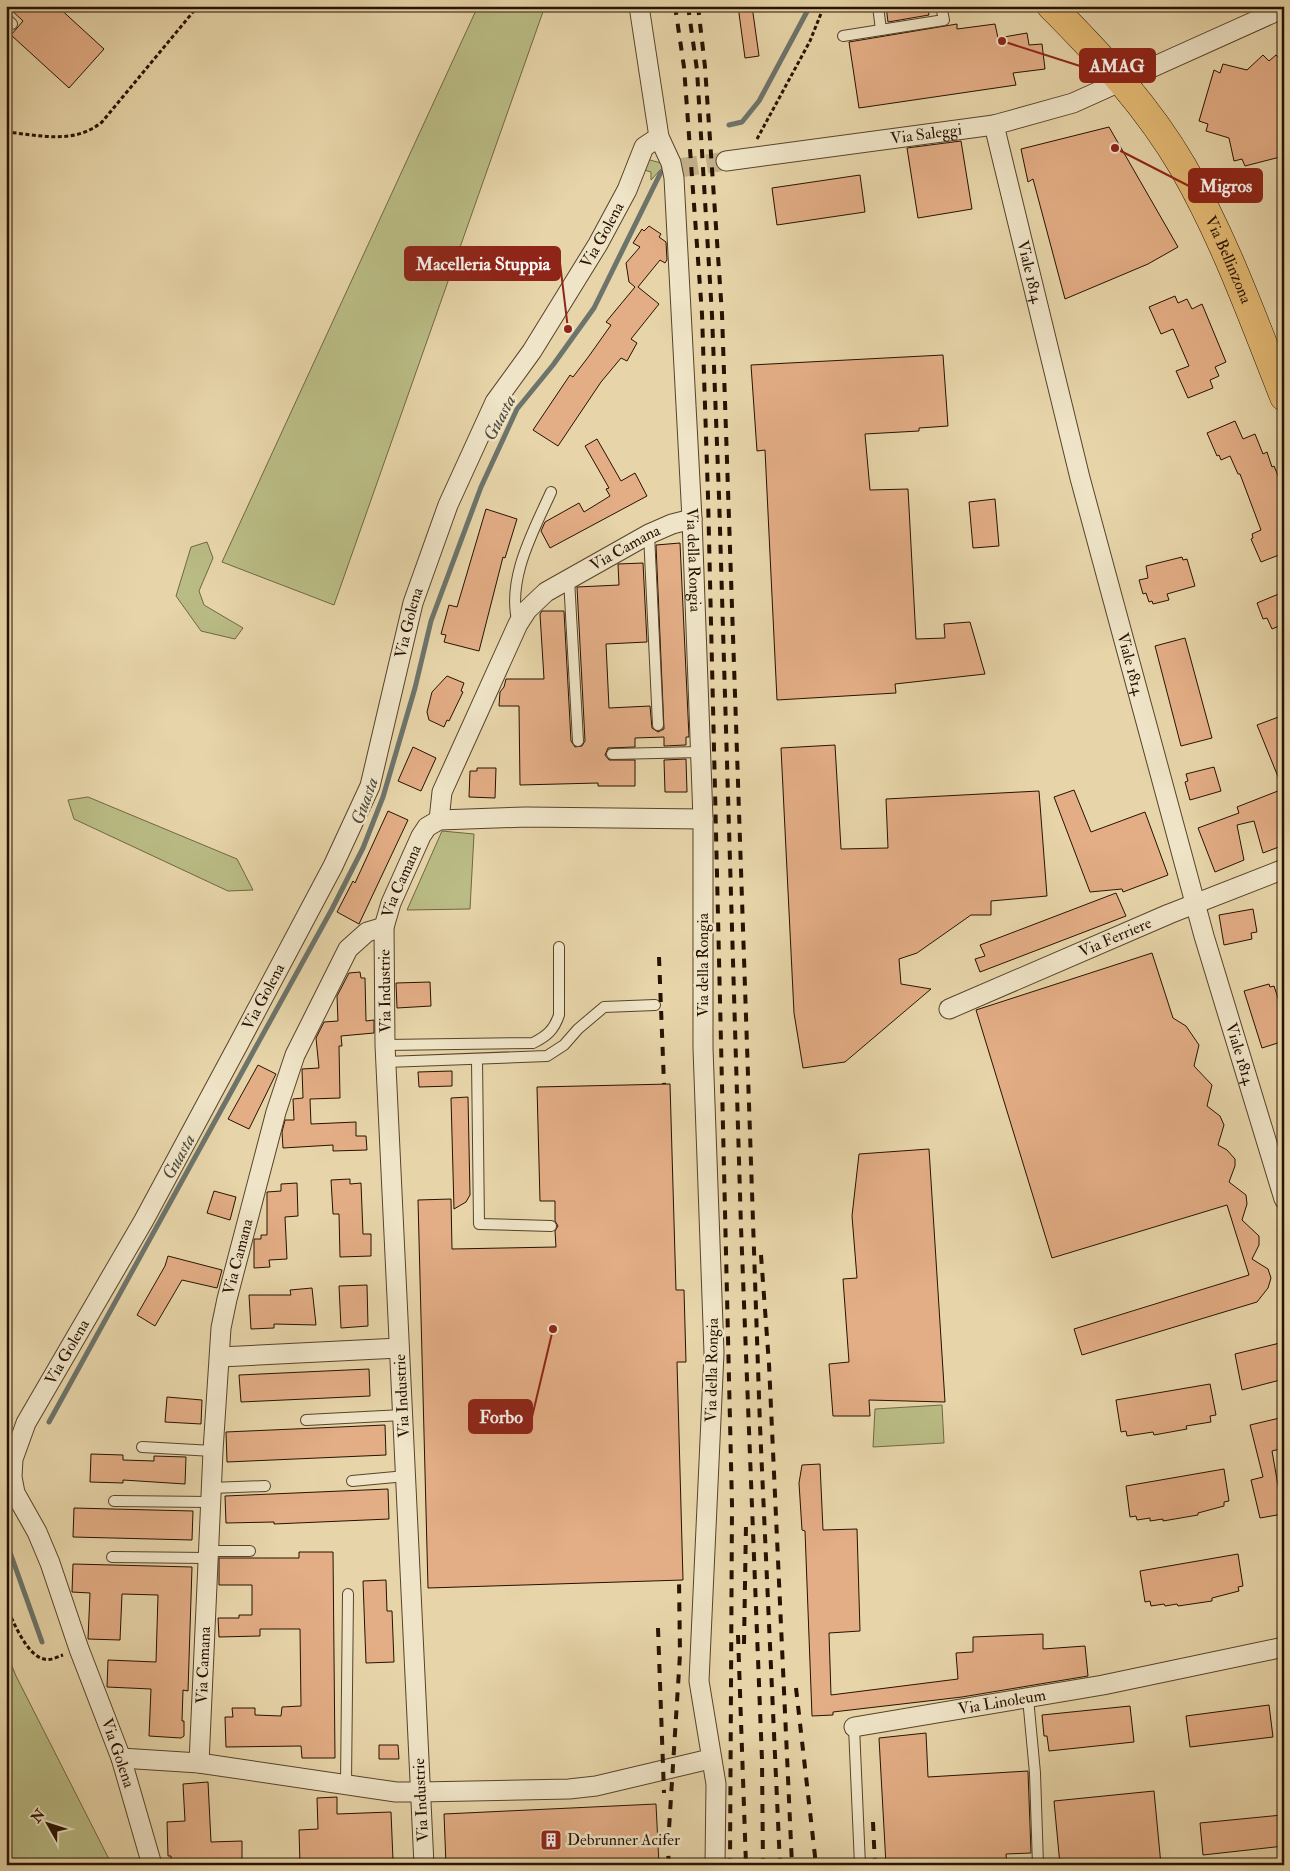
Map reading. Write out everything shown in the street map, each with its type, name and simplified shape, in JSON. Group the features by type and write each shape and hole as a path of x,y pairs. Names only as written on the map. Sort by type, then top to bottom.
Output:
{"main road":[{"name":"Via Bellinzona","path":"1051,6 1123,82 1169,146 1205,207 1224,246 1284,397"}],"street":[{"path":"639,6 659,137"},
{"name":"Via Saleggi","path":"726,161 994,125 1073,103 1284,8"},
{"name":"Viale 1814","path":"994,125 1080,478 1197,903 1204,936 1284,1199"},
{"name":"Via della Rongia","path":"659,137 676,169 701,752 703,819 703,1048 714,1353 699,1681 706,1715 710,1759 716,1784 715,1865"},
{"name":"Via Golena","path":"152,1865 121,1758 79,1649 43,1545 15,1493 12,1476 16,1448 26,1423 144,1220 333,866 362,804 370,786 413,603 448,504 495,402 532,351 598,244 627,190 644,147 659,137"},
{"name":"Via Camana","path":"199,1763 207,1555 221,1328 236,1261 287,1075 348,949 366,932 384,927 392,903 421,836 427,827 438,820 442,792 518,624 536,601 569,579 649,534 672,524 692,519"},
{"path":"438,820 526,817 703,819"},
{"name":"Via Ferriere","path":"949,1009 1197,903 1284,869"},
{"name":"Via Industrie","path":"384,927 386,1054 424,1865"},
{"path":"220,1358 400,1348"},
{"name":"Via Linoleum","path":"854,1727 1102,1685 1284,1647"},
{"path":"121,1758 199,1763 396,1792 568,1789 596,1786 710,1759"}],"lane":[{"path":"878,6 881,30"},
{"path":"843,36 944,20 941,6"},
{"path":"518,624 514,610 516,582 551,492"},
{"path":"649,534 658,725"},
{"path":"569,579 578,741"},
{"path":"612,754 701,752"},
{"path":"386,1054 533,1043 545,1037 556,1024 559,1015 559,947"},
{"path":"386,1054 477,1060 547,1056 564,1045 578,1029 604,1007 655,1005"},
{"path":"477,1060 480,1224 551,1226"},
{"path":"306,1420 403,1415"},
{"path":"142,1448 213,1451"},
{"path":"352,1481 406,1476"},
{"path":"114,1501 211,1495 265,1486"},
{"path":"112,1557 207,1555 250,1551"},
{"path":"346,1784 348,1594"},
{"path":"1028,1698 1035,1774 1038,1865"},
{"name":"Via Linoleum","path":"854,1727 860,1865"}],"path":[{"path":"6,132 62,137 83,134 92,130 102,122 198,6"},
{"path":"750,158 764,124 810,41 824,6"},
{"path":"6,1606 25,1643 36,1655 48,1660 79,1649"}],"green space":[{"path":"478,6 545,6 334,605 222,562"},
{"path":"650,160 661,163 662,168 651,180 651,172 641,169"},
{"path":"207,542 213,558 199,591 204,605 243,628 235,639 201,631 176,596 191,547"},
{"path":"88,797 237,859 253,890 228,891 74,819 68,800"},
{"path":"442,831 474,834 470,909 407,910"},
{"path":"942,1405 944,1443 873,1447 875,1409"},
{"path":"6,1651 16,1676 112,1865 6,1865"}],"building":[{"path":"7,6 57,6 104,49 69,88 11,35 23,21"},
{"path":"738,6 752,6 759,56 745,58"},
{"path":"886,6 927,6 929,15 888,22"},
{"path":"957,24 957,29 995,24 998,38 1027,33 1029,45 1042,44 1045,69 1013,73 1016,85 859,108 849,42"},
{"path":"1263,55 1269,61 1276,55 1284,63 1284,156 1245,166 1242,159 1234,161 1229,138 1206,131 1208,124 1199,121 1214,70 1220,73 1223,64 1247,70"},
{"path":"1109,127 1178,247 1148,264 1065,299 1033,179 1028,182 1021,149"},
{"path":"961,141 972,209 918,218 907,148"},
{"path":"860,175 865,212 777,225 772,188"},
{"path":"649,226 661,234 659,237 666,242 667,260 665,263 660,260 638,287 659,304 631,339 637,343 627,361 621,358 601,382 558,446 533,430 570,375 573,377 611,325 606,322 635,287 629,282 626,263 640,247 633,243 642,229 644,231"},
{"path":"1175,296 1178,303 1187,299 1192,309 1202,304 1226,362 1215,367 1219,376 1210,380 1213,388 1188,398 1176,371 1189,366 1173,329 1161,334 1149,307"},
{"path":"943,355 948,426 919,428 919,431 865,434 870,490 908,489 916,639 945,638 944,624 970,622 985,674 895,684 896,693 777,700 765,450 757,451 751,365"},
{"path":"1235,421 1243,439 1255,434 1263,454 1267,452 1272,467 1274,466 1284,490 1284,553 1261,562 1251,539 1253,538 1252,534 1261,530 1240,474 1238,474 1230,456 1221,460 1219,455 1217,456 1207,433"},
{"path":"597,439 621,481 635,473 647,496 550,548 541,531 545,522 579,503 584,512 610,496 606,489 609,488 585,446"},
{"path":"995,499 999,546 973,548 969,502"},
{"path":"486,509 517,519 505,558 503,557 479,651 444,642 446,635 441,634 449,605 457,607"},
{"path":"680,543 689,737 686,737 686,745 664,746 664,737 635,738 635,747 608,748 605,755 609,760 635,760 635,786 598,786 598,783 520,785 519,706 499,706 500,692 504,687 506,679 544,679 540,614 542,611 564,611 571,741 575,747 582,746 585,741 577,587 619,585 618,564 643,563 647,642 606,644 609,708 650,706 652,728 658,732 664,729 656,545"},
{"path":"1182,557 1183,560 1187,559 1195,586 1167,594 1169,600 1153,604 1152,601 1149,602 1146,593 1143,594 1139,580 1148,578 1146,566"},
{"path":"1281,593 1284,601 1284,624 1272,629 1267,618 1263,619 1257,603"},
{"path":"1185,638 1212,738 1181,746 1155,646"},
{"path":"447,676 464,683 461,691 463,692 449,721 447,720 444,727 429,720 427,712 432,692"},
{"path":"1284,715 1284,845 1263,853 1254,821 1237,825 1244,860 1215,872 1198,828 1239,813 1237,807 1283,789 1257,725"},
{"path":"835,745 841,849 888,848 886,799 1039,791 1047,896 991,901 991,915 971,915 917,953 899,959 901,984 931,989 845,1062 803,1068 794,1013 781,748"},
{"path":"413,747 436,758 421,791 398,781"},
{"path":"686,759 687,792 665,792 664,760"},
{"path":"1214,767 1221,791 1190,800 1185,782 1188,781 1186,774"},
{"path":"477,768 496,768 495,798 469,797 470,771 477,771"},
{"path":"1074,790 1091,832 1145,812 1168,875 1123,892 1122,889 1090,892 1054,797"},
{"path":"388,811 408,820 359,924 337,912 353,881 355,883"},
{"path":"1116,893 1126,916 980,972 975,959 985,956 980,945"},
{"path":"1253,909 1257,932 1251,933 1252,939 1224,945 1219,915"},
{"path":"1152,953 1173,1018 1186,1026 1199,1045 1194,1066 1212,1085 1207,1106 1220,1116 1224,1125 1218,1145 1227,1150 1235,1159 1235,1166 1229,1182 1246,1195 1247,1204 1242,1220 1259,1236 1259,1245 1252,1259 1268,1269 1271,1278 1268,1288 1257,1302 1082,1355 1074,1329 1249,1275 1227,1205 1052,1258 976,1010"},
{"path":"360,972 361,978 365,978 366,1021 374,1020 374,1033 341,1036 342,1046 339,1046 340,1098 310,1099 311,1124 356,1122 356,1136 366,1136 367,1150 333,1151 333,1145 283,1148 282,1132 285,1120 294,1120 293,1099 303,1098 302,1069 319,1068 316,1038 324,1022 338,1021 337,996 349,973"},
{"path":"430,982 431,1006 397,1008 396,983"},
{"path":"1269,984 1270,987 1274,986 1284,1016 1284,1041 1262,1048 1244,991"},
{"path":"258,1065 276,1074 249,1129 228,1119"},
{"path":"452,1071 452,1086 419,1087 418,1072"},
{"path":"670,1084 676,1290 684,1290 686,1362 677,1362 683,1580 428,1588 418,1200 451,1199 452,1249 556,1247 555,1231 558,1226 555,1221 555,1201 540,1201 537,1087"},
{"path":"468,1097 470,1195 466,1202 454,1209 451,1098"},
{"path":"929,1149 945,1402 869,1400 870,1416 833,1416 829,1364 849,1362 843,1279 857,1278 852,1216 859,1154"},
{"path":"350,1179 350,1184 361,1183 363,1234 371,1234 371,1256 340,1257 339,1214 333,1214 331,1180"},
{"path":"297,1183 298,1216 285,1217 287,1259 269,1260 270,1267 254,1268 254,1239 261,1239 261,1235 267,1235 267,1192 281,1191 281,1184"},
{"path":"214,1191 236,1197 230,1220 207,1213"},
{"path":"168,1256 222,1270 217,1288 182,1280 155,1326 137,1315 165,1266"},
{"path":"367,1285 368,1326 341,1328 339,1286"},
{"path":"312,1288 316,1325 274,1324 274,1328 251,1329 249,1295 291,1295 290,1290"},
{"path":"1284,1342 1284,1379 1242,1390 1235,1354"},
{"path":"369,1369 370,1396 241,1402 239,1375"},
{"path":"1210,1384 1216,1415 1210,1416 1211,1422 1186,1426 1187,1429 1154,1435 1153,1432 1127,1436 1126,1431 1121,1432 1116,1400"},
{"path":"167,1397 202,1400 201,1424 165,1422"},
{"path":"1284,1417 1284,1448 1272,1451 1283,1514 1260,1518 1251,1480 1263,1477 1250,1425"},
{"path":"385,1425 386,1455 227,1462 226,1432"},
{"path":"91,1454 123,1455 123,1460 154,1461 154,1456 186,1457 185,1484 123,1480 123,1483 90,1482"},
{"path":"820,1464 823,1530 857,1529 860,1631 829,1633 831,1695 958,1679 956,1653 973,1652 973,1637 1043,1634 1043,1649 1085,1646 1088,1676 962,1697 833,1712 833,1715 812,1716 805,1531 802,1530 799,1483 802,1465"},
{"path":"1224,1469 1229,1501 1224,1502 1224,1506 1198,1513 1198,1515 1163,1521 1163,1519 1150,1521 1150,1518 1137,1520 1136,1516 1130,1517 1126,1486"},
{"path":"388,1489 389,1519 274,1524 274,1522 226,1523 225,1496"},
{"path":"74,1508 193,1511 192,1540 73,1537"},
{"path":"299,1552 333,1552 335,1758 302,1758 301,1746 226,1747 225,1717 233,1717 232,1708 255,1708 255,1715 281,1716 282,1707 301,1706 300,1629 260,1629 260,1636 219,1637 218,1618 239,1618 239,1615 252,1615 252,1585 219,1585 219,1558 299,1558"},
{"path":"1238,1554 1243,1586 1238,1587 1239,1591 1212,1598 1212,1601 1178,1606 1177,1604 1165,1606 1164,1604 1151,1606 1150,1601 1145,1602 1140,1571"},
{"path":"73,1564 192,1567 188,1691 183,1690 182,1721 184,1721 184,1736 181,1738 149,1736 151,1689 107,1687 108,1660 156,1662 158,1595 122,1594 120,1640 88,1639 90,1593 72,1592"},
{"path":"386,1580 387,1611 392,1611 394,1662 366,1663 363,1581"},
{"path":"1269,1705 1273,1737 1190,1747 1186,1716"},
{"path":"1130,1706 1134,1742 1049,1751 1047,1736 1044,1736 1042,1715"},
{"path":"926,1733 928,1777 1028,1771 1031,1853 1006,1854 1007,1865 886,1865 879,1738"},
{"path":"379,1745 398,1745 399,1759 379,1759"},
{"path":"208,1782 211,1842 242,1841 242,1865 171,1865 171,1856 168,1856 167,1822 185,1821 183,1784"},
{"path":"1154,1791 1161,1865 1060,1865 1054,1801"},
{"path":"337,1797 337,1814 391,1812 393,1860 300,1865 299,1830 318,1829 317,1798"},
{"name":"Debrunner Acifer","path":"656,1804 659,1865 446,1865 444,1814"},
{"path":"1282,1815 1284,1846 1203,1855 1200,1823"}],"waterway":[{"path":"729,125 742,122 759,101 810,6"},
{"name":"Guasta","path":"49,1422 332,909 363,848 383,797 415,688 431,621 481,487 517,409 553,365 594,308 661,172"},
{"path":"6,1541 42,1642"}],"tunnel":[{"path":"679,168 726,161"}],"railway":[{"path":"675,6 684,67 702,314 708,496 732,1505 730,1865"},
{"path":"688,6 697,70 712,315 741,1227 762,1760 763,1865"},
{"path":"698,6 705,67 722,314 760,1426 780,1865"},
{"path":"659,957 664,1084"},
{"path":"761,1255 769,1364 792,1865"},
{"path":"744,1644 746,1524"},
{"path":"668,1845 680,1654 679,1580"},
{"path":"658,1628 664,1793"},
{"path":"738,1635 746,1865"},
{"path":"796,1688 816,1865"},
{"path":"873,1822 875,1865"},
{"path":"667,1838 669,1865"}],"place":[{"name":"AMAG","path":"1002,41"},
{"name":"Migros","path":"1115,148"},
{"name":"Macelleria Stuppia","path":"568,329"},
{"name":"Forbo","path":"553,1329"},
{"name":"Debrunner Acifer","path":"551,1840"}]}
